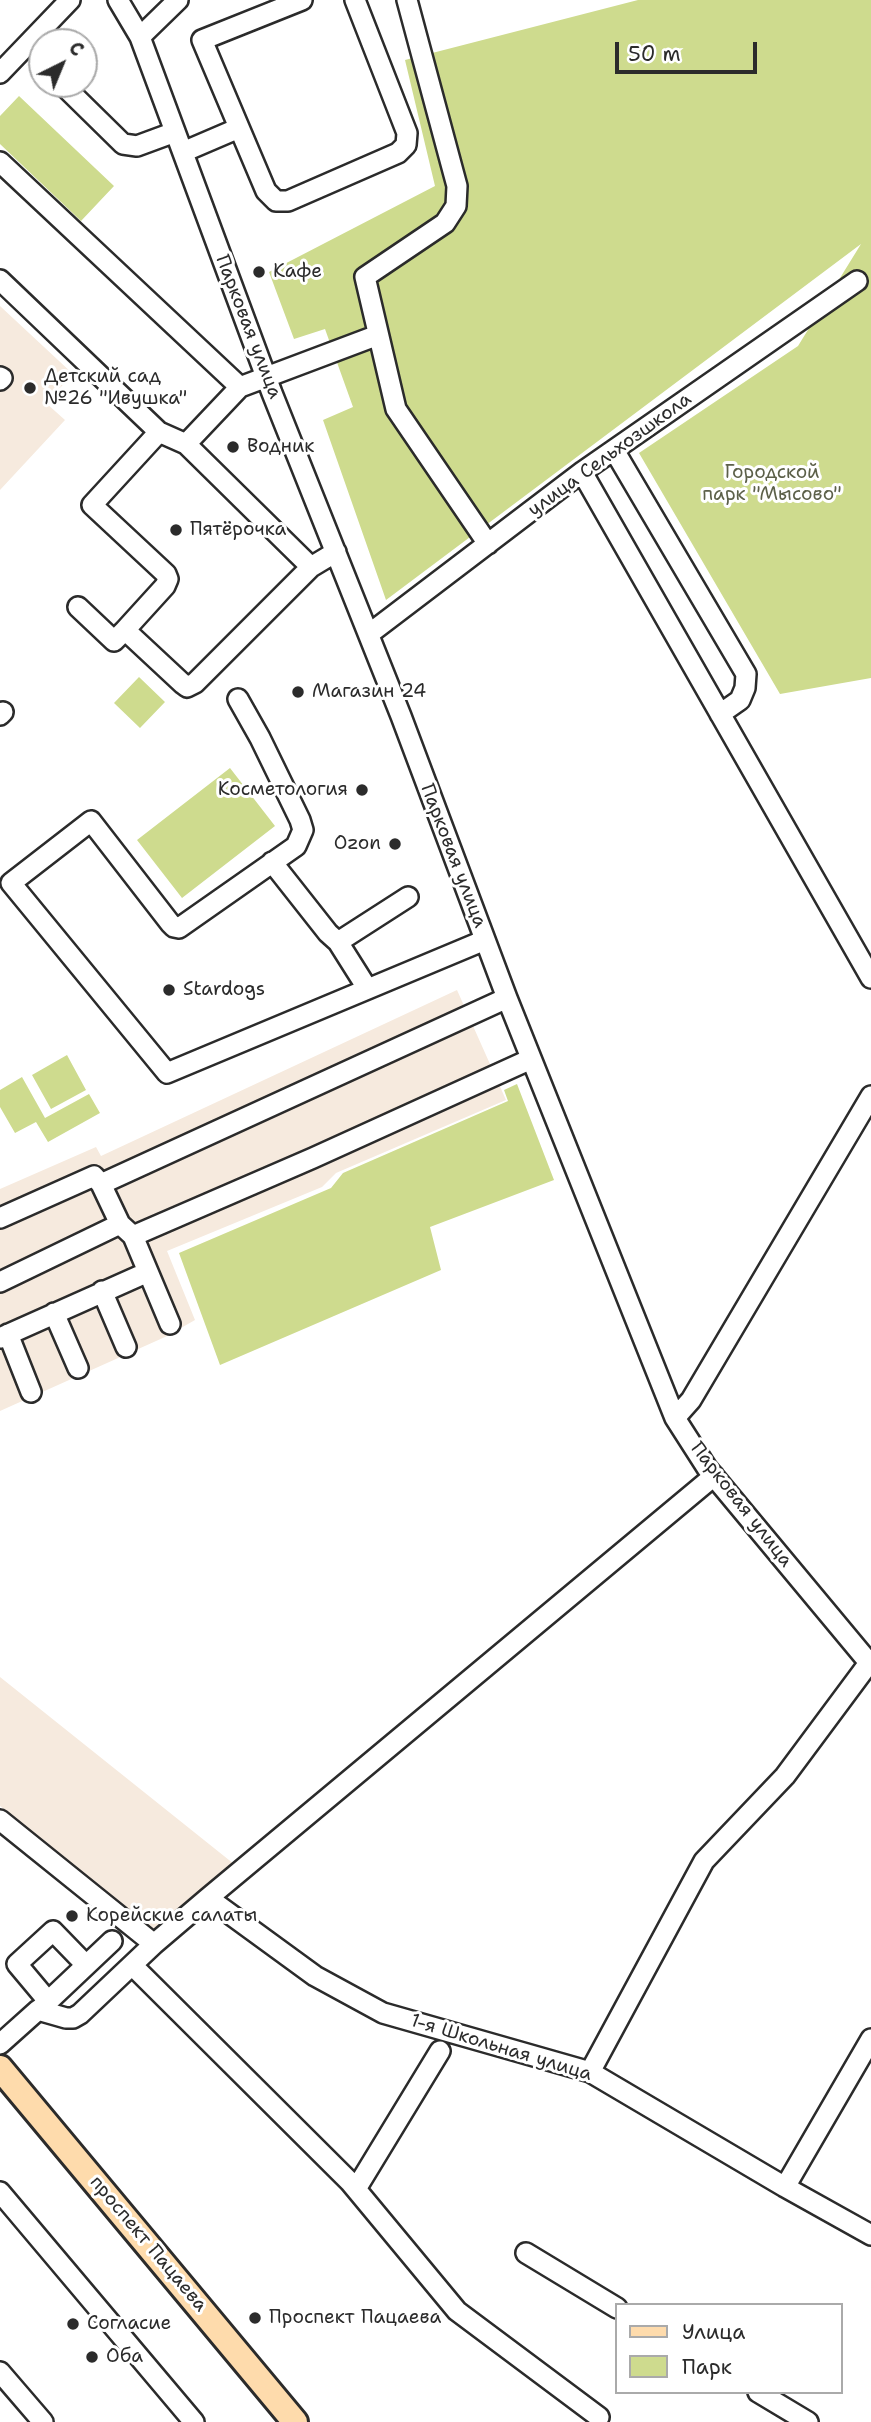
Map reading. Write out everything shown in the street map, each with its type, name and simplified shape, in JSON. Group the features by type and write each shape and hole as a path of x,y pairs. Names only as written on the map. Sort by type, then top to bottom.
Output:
{"main road":[{"name":"проспект Пацаева","path":"0,2068 295,2422"}],"street":[{"path":"48,28 70,0"},
{"name":"Парковая улица","path":"118,0 140,37 266,377 369,634 507,998 675,1418 714,1476 870,1664"},
{"path":"140,37 178,0"},
{"path":"302,0 202,40 266,191 276,201 288,201 398,153 406,145 407,133 355,0"},
{"path":"407,0 457,186 456,206 445,223 365,277 396,409 488,544"},
{"path":"0,73 28,49"},
{"path":"76,98 123,144 137,146 175,132"},
{"path":"183,152 239,128"},
{"path":"0,162 240,387"},
{"name":"улица Сельхозшкола","path":"369,634 582,472 857,282"},
{"path":"3,290 159,432 187,444 312,567"},
{"path":"187,444 240,387 378,335"},
{"path":"78,607 114,640 165,586 168,579 166,574 92,505 159,432"},
{"path":"614,450 746,674 745,688 740,700 720,713"},
{"path":"582,472 871,978"},
{"path":"125,629 183,684 192,686 312,567 336,552"},
{"path":"238,699 300,820 303,830 296,846 179,928 170,923 91,821 11,883 167,1073 485,940"},
{"path":"272,862 338,942 367,988"},
{"path":"338,942 408,897"},
{"path":"101,1184 507,998"},
{"path":"0,1282 313,1158 531,1059"},
{"path":"675,1418 691,1401 871,1096"},
{"path":"0,1218 94,1176 101,1184 148,1272 170,1324"},
{"path":"32,1392 4,1336 148,1272"},
{"path":"102,1291 126,1347"},
{"path":"54,1313 78,1368"},
{"path":"86,1965 53,1931 17,1964 43,2006 73,2018 80,2014 154,1944 208,1898 714,1476"},
{"path":"590,2072 705,1861 785,1776 870,1664"},
{"path":"0,1820 154,1944"},
{"name":"1-я Школьная улица","path":"208,1898 315,1976 383,2013 590,2072 871,2235"},
{"path":"0,2044 112,1941"},
{"path":"132,1965 356,2189 457,2311 599,2417"},
{"path":"785,2187 871,2039"},
{"path":"356,2189 440,2051"},
{"path":"0,2192 194,2422"},
{"path":"526,2253 616,2307"},
{"path":"0,2372 31,2418"},
{"path":"761,2394 808,2422"}],"shaded area":[{"name":"Детский сад №26 \"Ивушка\"","path":"0,306 73,374 46,403 65,420 0,490"},
{"path":"457,990 506,1100 336,1173 322,1187 167,1251 195,1320 165,1337 0,1411 0,1189 96,1147 101,1156"},
{"path":"0,1677 234,1864 156,1932 0,1806"}],"green space":[{"name":"Городской парк \"Мысово\"","path":"638,0 871,0 871,678 780,694 639,453 798,346 861,244 386,600 323,420 353,407 325,329 294,339 269,272 435,186 405,60"},
{"path":"19,96 114,186 81,221 0,144 0,116"},
{"path":"139,677 165,702 140,728 114,703"},
{"path":"230,768 275,826 182,898 137,840"},
{"path":"67,1055 86,1090 51,1109 32,1075"},
{"path":"22,1077 45,1118 89,1094 100,1113 48,1142 36,1122 15,1133 0,1107 0,1090"},
{"path":"517,1084 554,1180 430,1227 441,1270 220,1365 179,1253 331,1188 343,1173 508,1101 504,1090"}],"place":[{"name":"Кафе","path":"259,272"},
{"name":"Детский сад №26 \"Ивушка\"","path":"30,388"},
{"name":"Водник","path":"233,447"},
{"name":"Пятёрочка","path":"176,530"},
{"name":"Магазин 24","path":"298,692"},
{"name":"Косметология","path":"362,790"},
{"name":"Ozon","path":"395,844"},
{"name":"Stardogs","path":"169,990"},
{"name":"Корейские салаты","path":"72,1916"},
{"name":"Проспект Пацаева","path":"255,2318"},
{"name":"Согласие","path":"73,2324"},
{"name":"Оба","path":"92,2357"}]}
